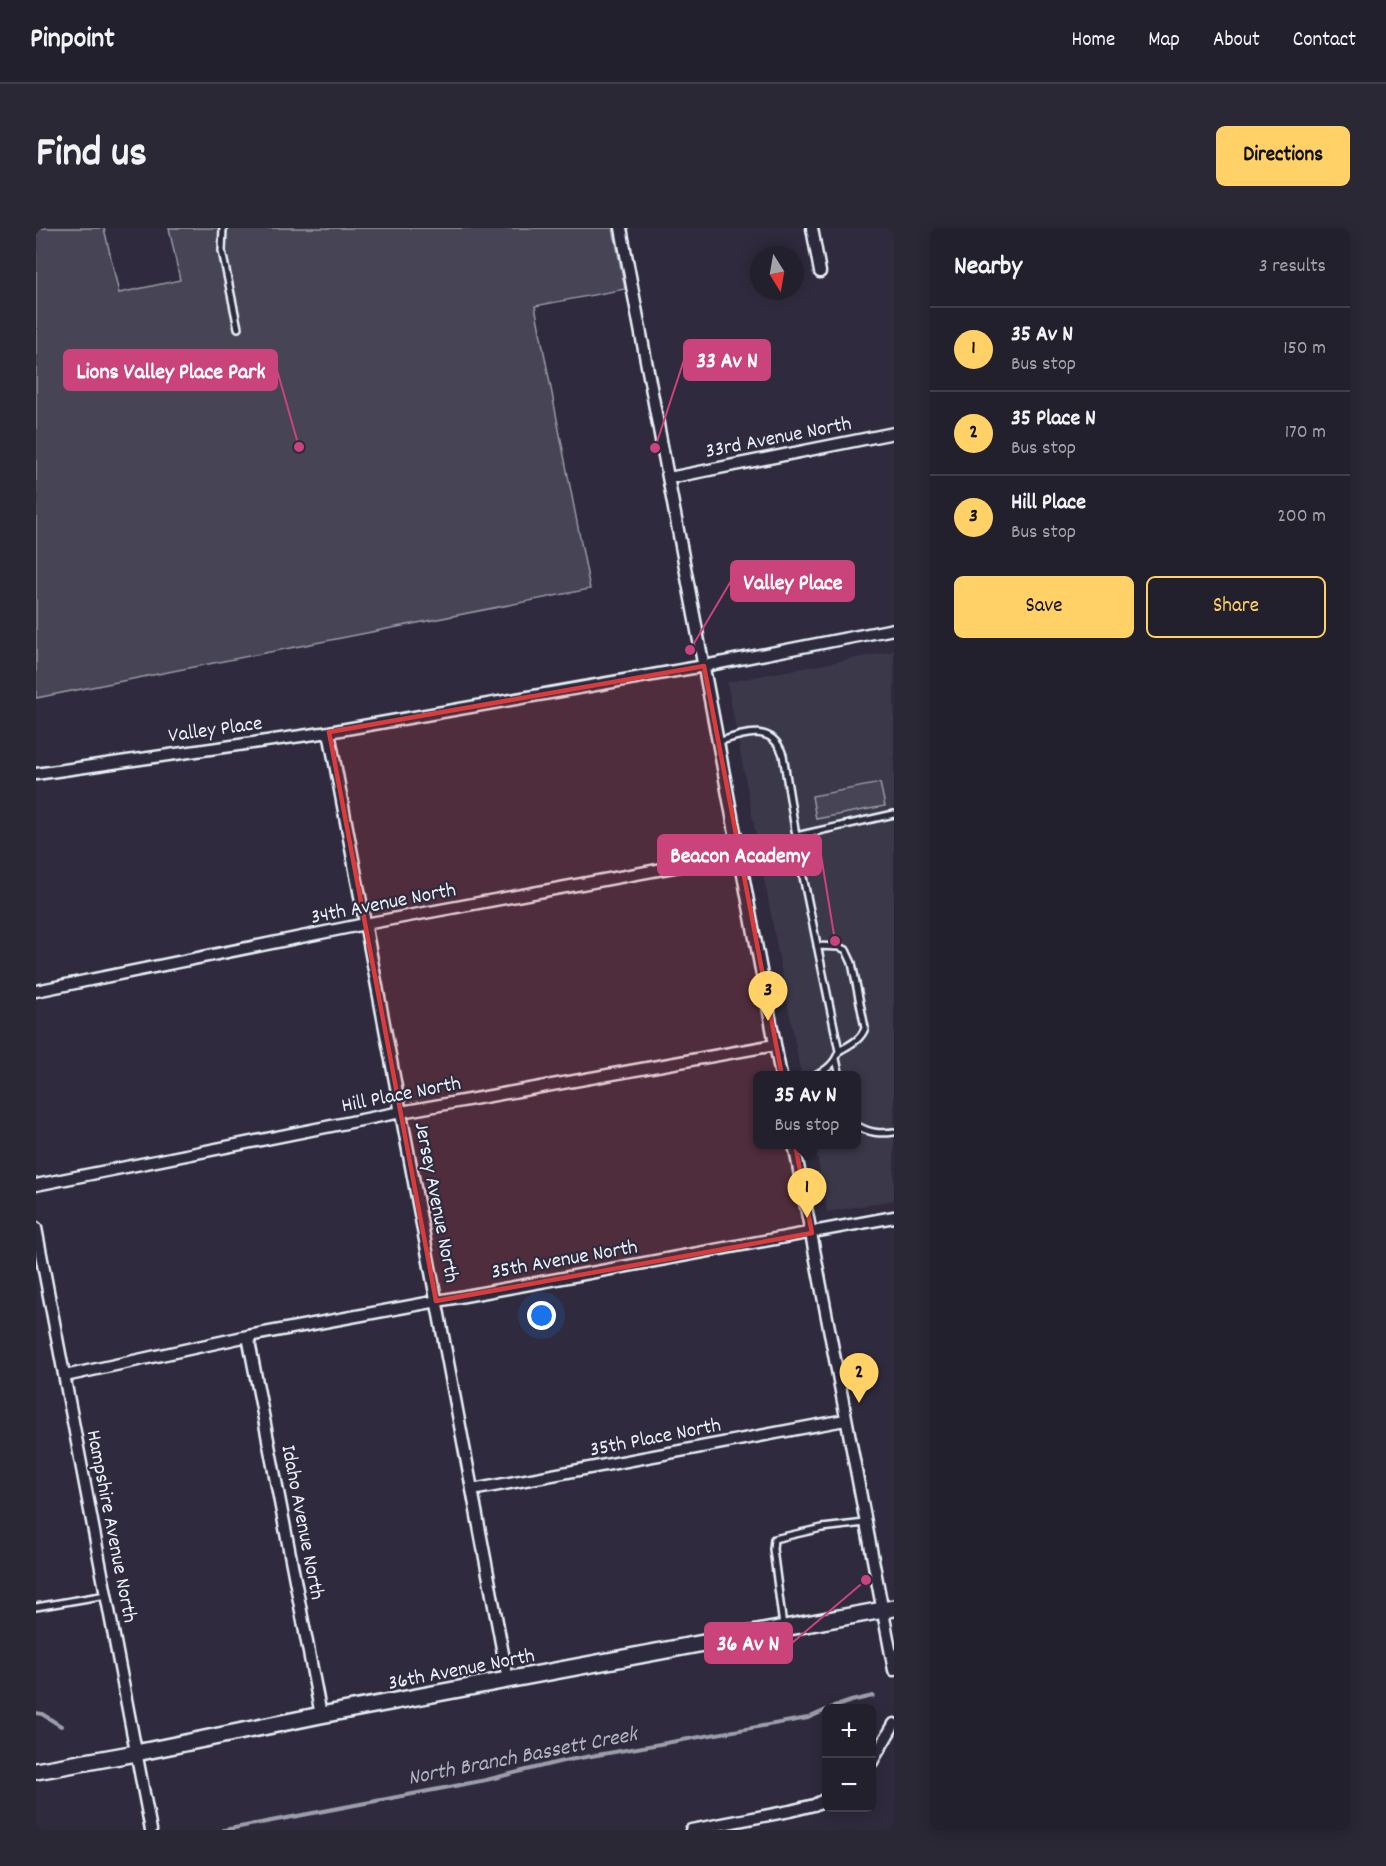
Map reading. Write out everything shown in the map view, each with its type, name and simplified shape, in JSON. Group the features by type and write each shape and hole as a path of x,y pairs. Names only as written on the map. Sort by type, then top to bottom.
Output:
{"street":[{"path":"621,228 780,1071"},
{"path":"812,228 820,272"},
{"name":"33rd Avenue North","path":"669,477 894,433"},
{"name":"Valley Place","path":"36,774 329,732 704,666 894,629"},
{"name":"Jersey Avenue North","path":"329,732 508,1680"},
{"name":"34th Avenue North","path":"36,991 366,924 739,855"},
{"name":"Hill Place North","path":"36,1185 401,1112 775,1045"},
{"path":"795,1149 865,1523 888,1609 894,1670"},
{"name":"35th Avenue North","path":"65,1376 248,1336 894,1217"},
{"name":"Hampshire Avenue North","path":"36,1228 151,1830"},
{"name":"Idaho Avenue North","path":"248,1336 321,1715"},
{"name":"35th Place North","path":"472,1490 845,1420"},
{"name":"36th Avenue North","path":"36,1771 888,1609"},
{"path":"874,1758 894,1724"},
{"path":"691,1830 790,1811 822,1801"}],"lane":[{"path":"223,228 222,251 238,328"},
{"path":"718,742 744,734 757,733 766,735 780,746 783,755 796,836 839,1051 836,1059 824,1071"},
{"path":"796,836 894,814"},
{"path":"817,945 840,947 846,950 852,963 865,1028 856,1041 839,1051"},
{"path":"836,1059 839,1071"},
{"path":"861,1128 874,1133 894,1132"},
{"path":"784,1628 773,1549 774,1539 822,1528 865,1523"},
{"path":"36,1607 106,1595"}],"highlighted area":[{"path":"704,666 812,1233 436,1301 329,732"}],"shaded area":[{"path":"36,228 104,228 119,293 180,280 169,228 613,228 625,289 535,306 590,589 36,698"},
{"path":"894,651 894,1200 827,1212 816,1149 861,1149 861,1071 800,1071 727,682"},
{"path":"880,783 885,806 816,819 812,796"}],"waterway":[{"name":"North Branch Bassett Creek","path":"842,1704 873,1696"},
{"name":"North Branch Bassett Creek","path":"224,1830 486,1780 563,1761 808,1718 822,1712"},
{"name":"North Branch Bassett Creek","path":"36,1713 42,1714 61,1726"}],"place":[{"name":"Lions Valley Place Park","path":"299,447"},
{"name":"33 Av N","path":"655,448"},
{"name":"Valley Place","path":"690,650"},
{"name":"Beacon Academy","path":"835,941"},
{"name":"Hill Place","path":"768,1021"},
{"name":"35 Av N","path":"807,1218"},
{"name":"35 Place N","path":"859,1403"},
{"name":"36 Av N","path":"866,1580"}]}
